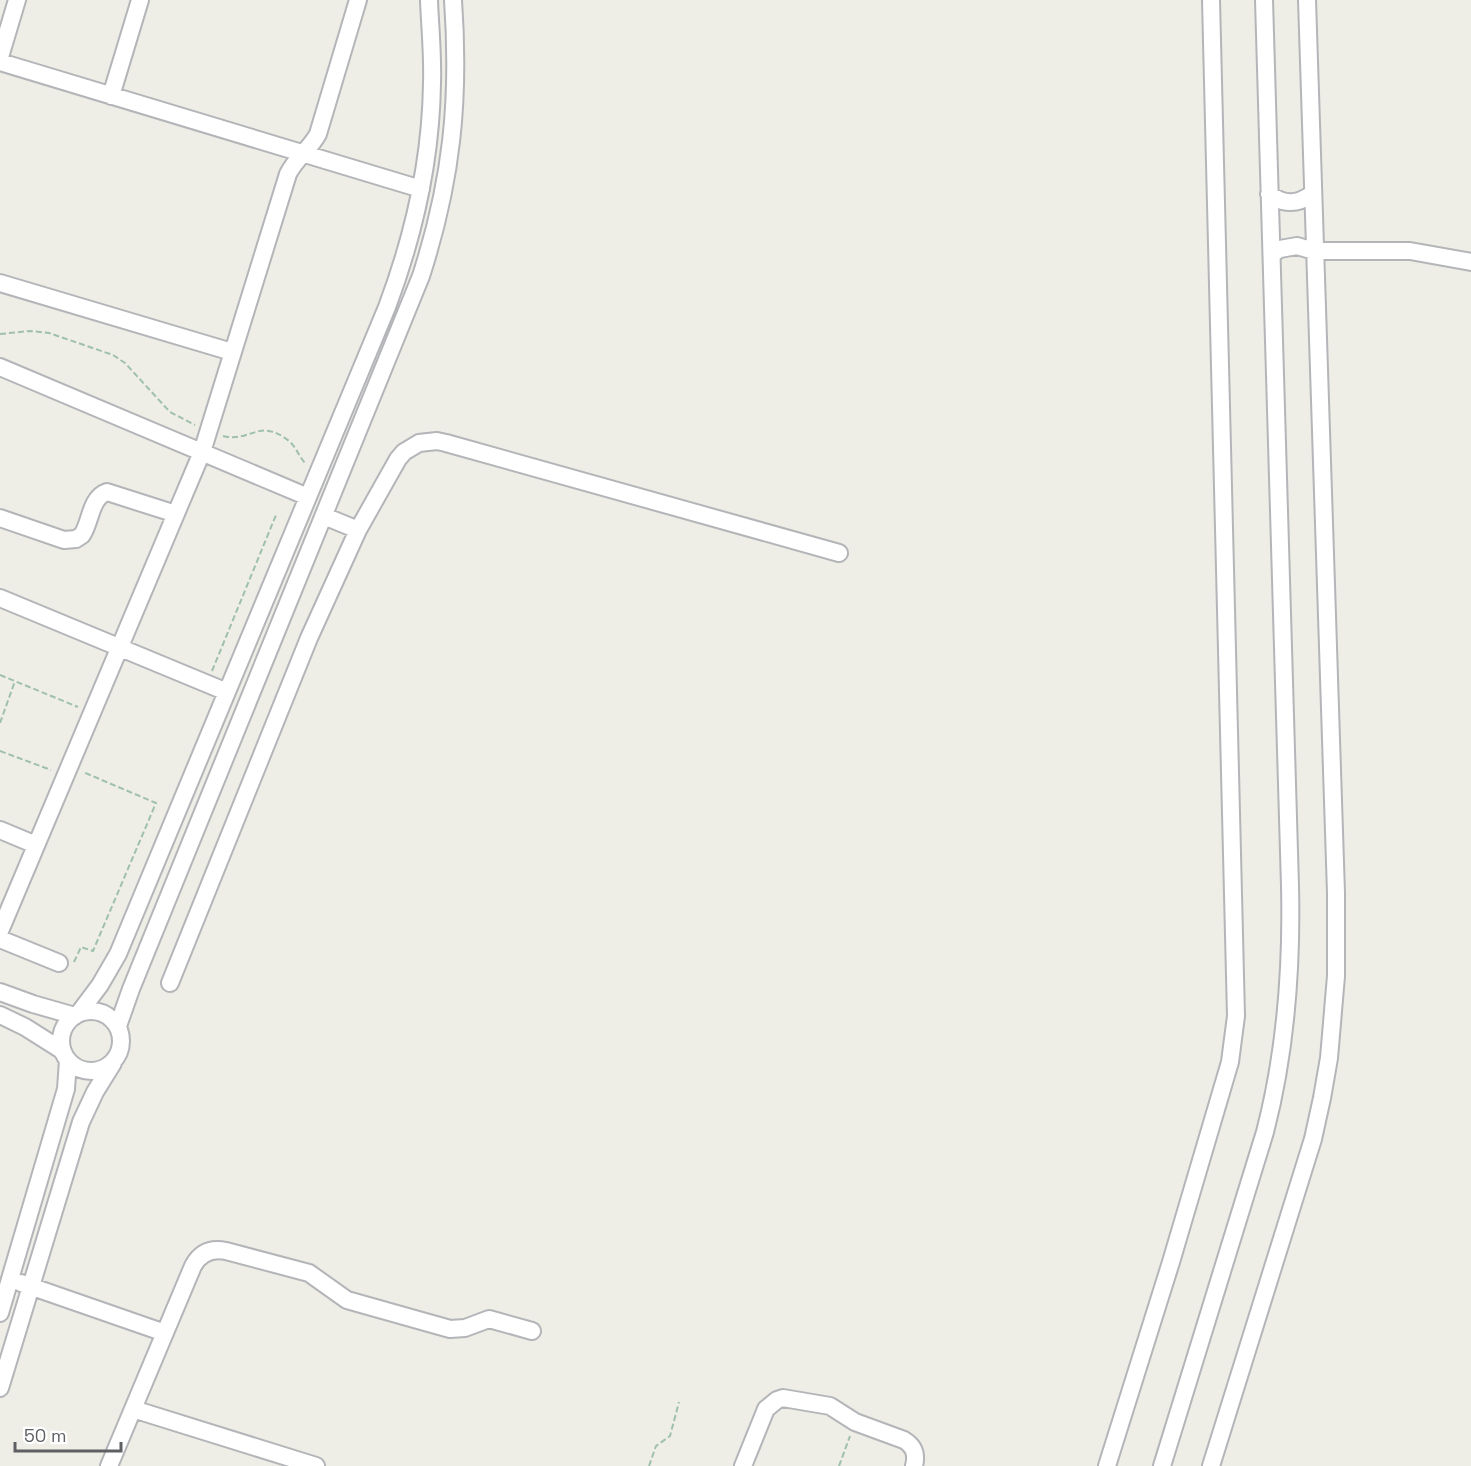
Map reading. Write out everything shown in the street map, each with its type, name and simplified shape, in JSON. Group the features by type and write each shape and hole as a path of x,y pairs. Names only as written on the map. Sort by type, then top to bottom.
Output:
{"street":[{"path":"0,57 17,0"},
{"path":"111,96 140,0"},
{"path":"0,931 202,452 288,174 318,134 358,0"},
{"path":"0,1313 5,1277 66,1089 62,1032 67,1023 100,986 118,954 392,296 410,241 428,145 432,81 429,0"},
{"path":"118,1026 131,989 422,276 442,206 451,153 456,99 453,0"},
{"path":"1107,1466 1171,1262 1230,1062 1236,1016 1211,0"},
{"path":"1162,1466 1265,1132 1276,1092 1288,1010 1291,928 1264,0"},
{"path":"1211,1466 1313,1139 1334,1017 1337,934 1307,0"},
{"path":"0,62 421,189"},
{"path":"1269,194 1286,203 1295,203 1312,194"},
{"path":"1272,254 1280,249 1297,246 1314,251 1399,250 1471,261"},
{"path":"0,283 232,352"},
{"path":"0,367 308,497"},
{"path":"170,983 309,639 358,530 398,459 411,447 419,443 437,441 839,553"},
{"path":"0,518 34,531 71,540 76,539 85,530 96,500 107,492 176,514"},
{"path":"324,516 358,530"},
{"path":"0,598 227,692"},
{"path":"0,830 36,845"},
{"path":"0,939 59,963"},
{"path":"0,992 33,1004 76,1015 96,1011 113,1019 118,1026 122,1046 95,1092 81,1122 0,1388"},
{"path":"0,1015 25,1027 85,1071 104,1069 113,1063"},
{"path":"110,1466 196,1260 207,1252 219,1250 309,1273 317,1276 347,1300 450,1329 465,1328 489,1319 532,1331"},
{"path":"5,1277 165,1333"},
{"path":"743,1466 766,1408 777,1400 790,1398 835,1407 855,1422 909,1443 915,1453 914,1466"},
{"path":"133,1409 316,1466"}],"path":[{"path":"0,334 30,331 49,333 113,355 125,363 170,412 208,430 230,437 262,429 271,431 289,441 304,462 319,471"},
{"path":"207,684 276,515"},
{"path":"0,675 92,712"},
{"path":"0,723 15,681"},
{"path":"0,751 67,770 156,803 93,951 81,946 72,968 59,963"},
{"path":"649,1466 656,1446 670,1436 679,1402"},
{"path":"839,1466 855,1422"}]}
